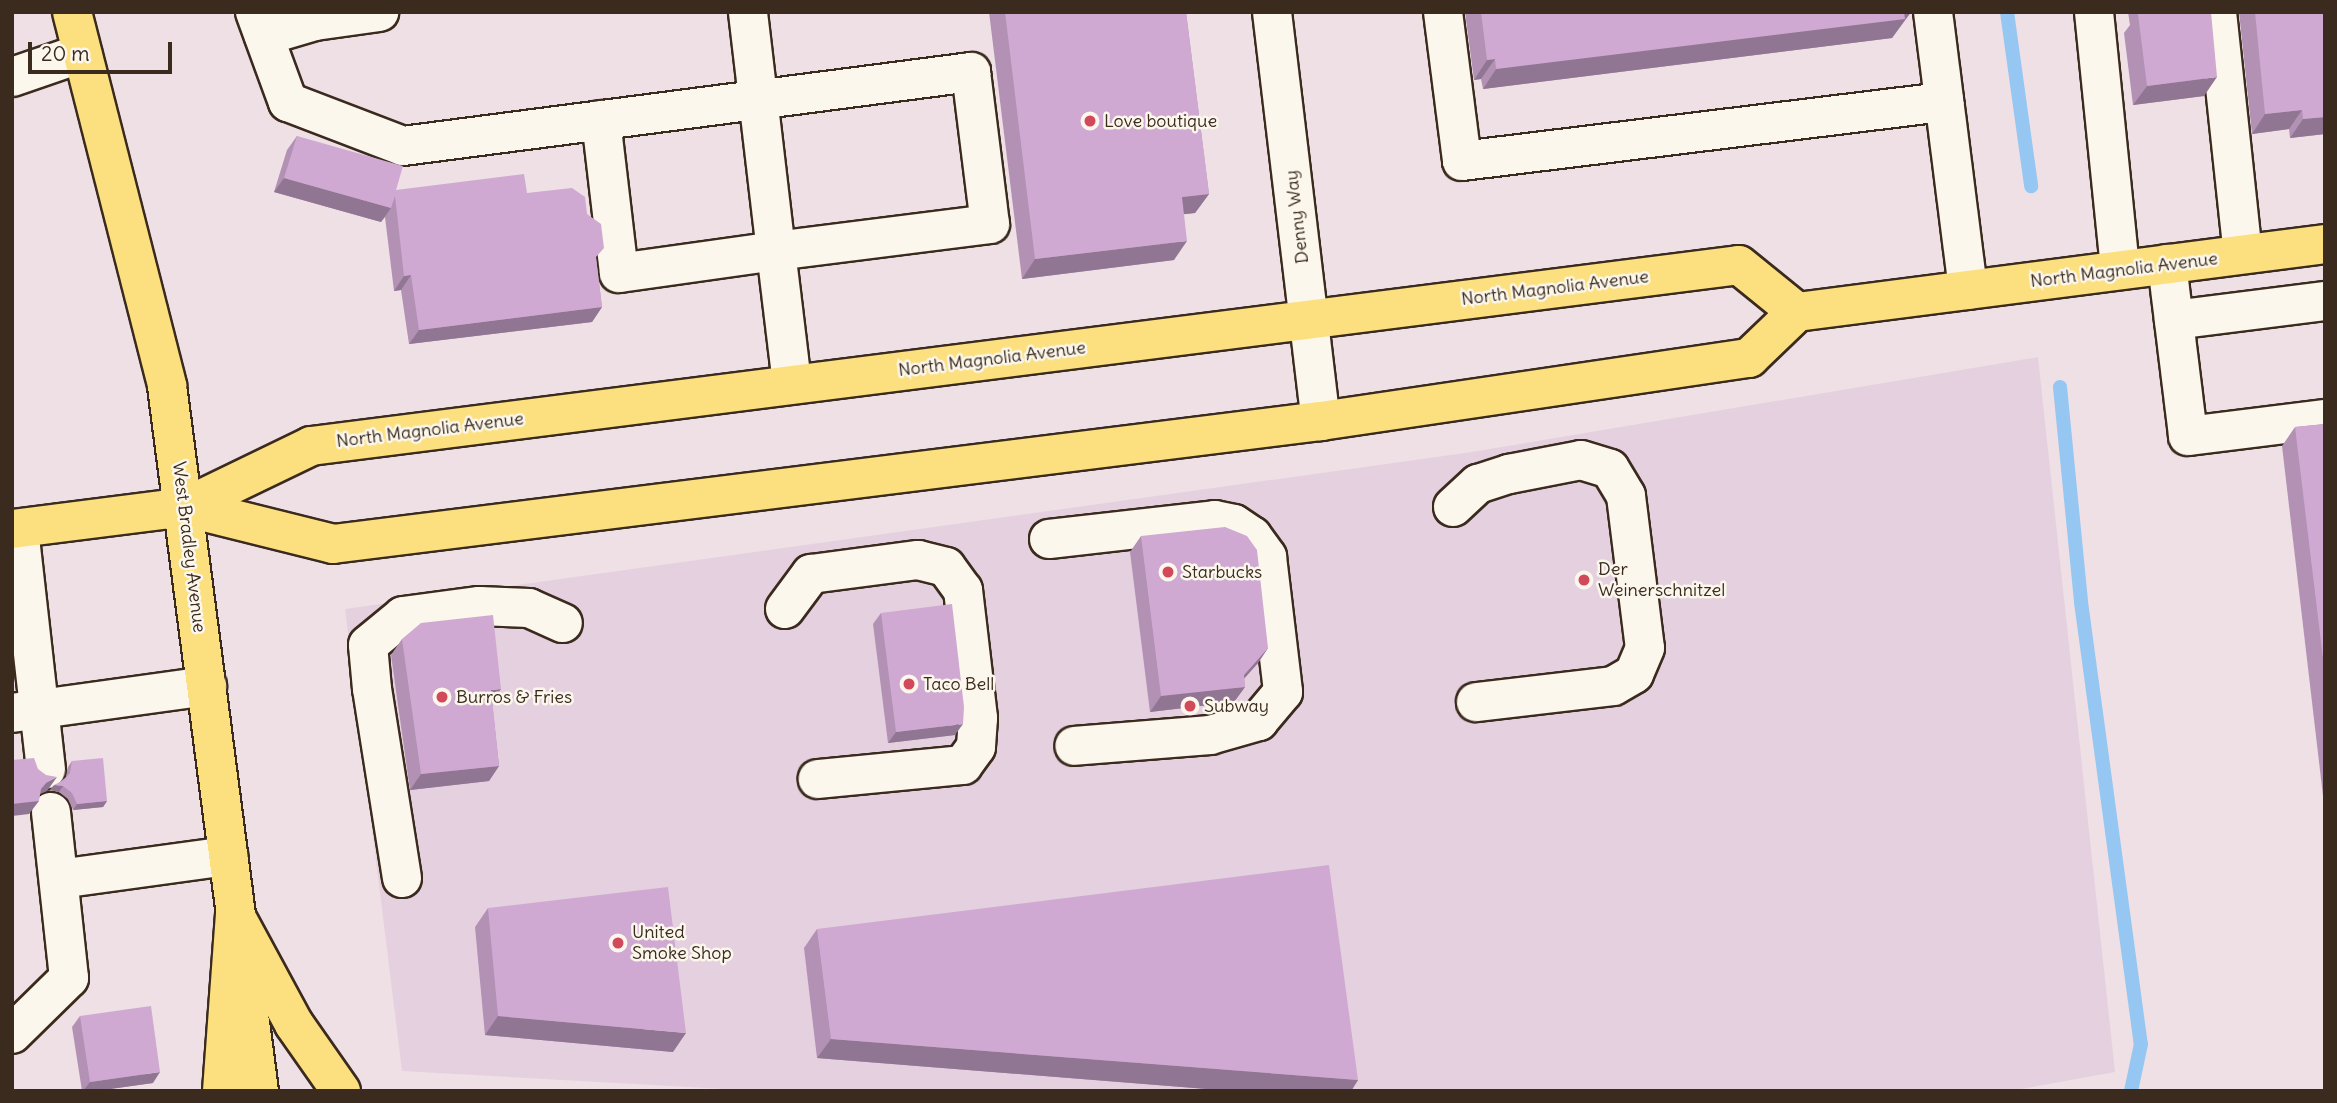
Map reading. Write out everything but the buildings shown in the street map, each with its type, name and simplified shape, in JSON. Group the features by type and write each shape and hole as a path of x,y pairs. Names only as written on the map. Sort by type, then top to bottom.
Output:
{"main road":[{"name":"West Bradley Avenue","path":"72,12 167,386 185,507 259,1091"},
{"name":"North Magnolia Avenue","path":"185,507 333,544 1321,421 1749,358 1797,312 2325,244"},
{"name":"North Magnolia Avenue","path":"16,529 185,507 311,446 1739,265 1797,312"},
{"path":"222,1091 235,915"},
{"path":"235,915 294,1024 341,1091"}],"street":[{"path":"379,12 315,21 259,24 288,102 403,146 759,99 971,72 990,224 620,273 601,120"},
{"path":"748,12 792,384"},
{"name":"Denny Way","path":"1272,12 1321,421"},
{"path":"1443,12 1462,160 1944,102"},
{"path":"1933,12 1968,290"},
{"path":"2094,12 2120,270"},
{"path":"2217,12 2243,254"},
{"path":"12,77 82,53"},
{"path":"2167,264 2188,436 2325,419"},
{"path":"2174,320 2325,301"},
{"path":"1453,507 1478,484 1509,474 1581,460 1610,469 1626,496 1645,648 1634,674 1613,686 1476,702"},
{"path":"1049,539 1215,520 1234,524 1252,536 1267,557 1279,651 1283,692 1259,721 1210,735 1074,746"},
{"path":"16,529 26,711 46,769"},
{"path":"785,609 811,574 918,560 946,567 963,590 978,718 976,747 962,765 818,779"},
{"path":"402,878 372,689 368,645 403,616 479,606 529,608 563,623"},
{"path":"26,711 207,686"},
{"path":"12,1034 69,978 51,812"},
{"path":"59,879 228,856"}],"shaded area":[{"path":"2038,357 2115,1072 2010,1091 761,1091 402,1071 345,609 1472,452"}],"waterway":[{"path":"2007,12 2031,186"},
{"path":"2060,387 2081,602 2141,1044 2131,1091"}],"place":[{"name":"Love boutique","path":"1090,121"},
{"name":"Starbucks","path":"1168,572"},
{"name":"Der Weinerschnitzel","path":"1584,580"},
{"name":"Taco Bell","path":"909,684"},
{"name":"Burros & Fries","path":"442,697"},
{"name":"Subway","path":"1190,706"},
{"name":"United Smoke Shop","path":"618,943"}]}
